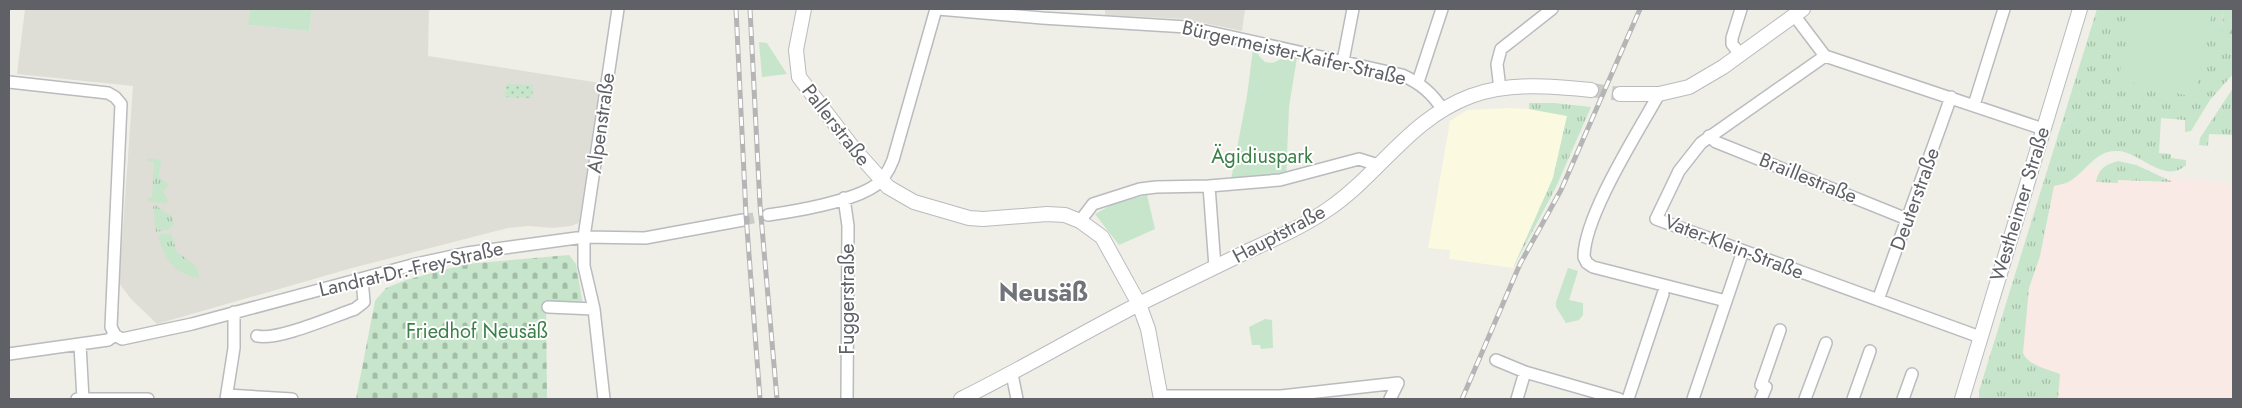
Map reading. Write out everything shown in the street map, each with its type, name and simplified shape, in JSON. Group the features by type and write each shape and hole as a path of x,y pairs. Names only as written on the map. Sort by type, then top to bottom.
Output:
{"street":[{"name":"Alpenstraße","path":"604,399 594,309 584,266 584,237 618,9"},
{"name":"Pallerstraße","path":"804,9 796,50 796,67 802,82 881,181 896,193 914,202 969,218 983,219 1056,214 1080,220"},
{"name":"Bürgermeister-Kaifer-Straße","path":"937,9 1043,14 1186,27 1402,75 1418,82 1432,94 1443,110"},
{"path":"768,215 844,198 870,189 881,181 893,160 937,9"},
{"path":"1418,82 1442,9"},
{"path":"1500,89 1497,64 1501,50 1552,9"},
{"path":"1740,9 1732,44 1740,54"},
{"path":"1974,105 2004,9"},
{"name":"Westheimer Straße","path":"1962,399 2080,9"},
{"path":"1343,61 1353,11"},
{"path":"1620,94 1656,100 1695,84 1798,12 1825,56 2043,129"},
{"name":"Vater-Klein-Straße","path":"1825,56 1709,136 1684,163 1656,219 1980,337"},
{"path":"9,82 108,93 121,104 111,315 111,327 115,335"},
{"name":"Hauptstraße","path":"961,399 1012,374 1139,304 1284,234 1327,210 1351,191 1413,130 1443,110 1472,96 1500,89 1529,87 1591,90"},
{"name":"Deuterstraße","path":"1878,300 1951,97"},
{"path":"1656,100 1606,191 1589,231 1584,250 1585,260 1593,267 1726,301"},
{"name":"Braillestraße","path":"1709,136 1716,142 1908,219"},
{"path":"1378,165 1365,160 1359,160 1280,180 1209,186 1156,186 1140,189 1093,204 1080,220 1096,231 1108,244 1139,304 1148,329 1161,398 1280,398 1398,383 1390,399"},
{"path":"1209,186 1215,267"},
{"name":"Fuggerstraße","path":"844,198 848,226 847,399"},
{"name":"Landrat-Dr.-Frey-Straße","path":"9,354 108,340 115,335 122,339 467,253 584,237 645,238 742,220"},
{"path":"1693,399 1742,250"},
{"path":"257,336 263,337 288,332 355,308 364,302 362,279"},
{"path":"1628,399 1663,294"},
{"path":"548,307 594,309"},
{"path":"234,312 234,348 227,397 292,399"},
{"path":"1761,399 1766,387 1761,385 1780,330"},
{"path":"1806,399 1826,343"},
{"path":"80,345 83,399"},
{"path":"1853,399 1870,350"},
{"path":"1496,360 1525,372 1619,399"},
{"path":"1517,399 1525,372"},
{"path":"1012,374 1017,399"},
{"path":"1903,399 1912,374"},
{"path":"78,399 148,399"}],"shaded area":[{"path":"25,9 250,9 249,25 309,31 312,9 429,9 428,56 600,83 579,223 553,228 528,226 508,228 352,268 157,324 131,299 119,283 133,86 17,74"},
{"path":"1105,9 1245,9 1242,31 1186,19 1105,15"},
{"path":"1529,109 1567,116 1553,178 1513,268 1449,259 1450,250 1428,248 1450,121 1467,110"},
{"path":"2049,162 2100,170 2233,184 2233,399 1979,399 1979,391"}],"green space":[{"path":"250,9 312,9 309,31 248,25"},
{"path":"2097,9 2223,9 2222,23 2229,42 2233,43 2233,74 2210,100 2191,131 2185,132 2185,120 2161,118 2159,153 2171,154 2171,158 2186,160 2186,165 2178,170 2161,170 2135,156 2118,151 2110,151 2096,158 2073,179 2054,186 2040,256 2029,288 2023,353 2034,364 2060,374 2058,399 1979,399 1979,391"},
{"path":"2134,9 2213,9 2194,97 2118,80"},
{"path":"2223,9 2233,9 2233,43 2229,43 2222,36"},
{"name":"Ägidiuspark","path":"1254,41 1259,56 1269,63 1279,60 1289,49 1298,51 1289,107 1286,179 1230,185 1247,96"},
{"path":"759,42 767,43 787,74 762,77"},
{"path":"507,84 533,85 532,98 504,97"},
{"path":"2233,88 2233,135 2209,134 2208,146 2199,145 2200,138"},
{"path":"1529,103 1554,103 1591,107 1556,187 1513,268 1553,178 1567,116 1529,109"},
{"path":"147,158 161,160 159,177 169,185 163,192 168,200 166,204 148,201 148,197 152,197 154,162 147,161"},
{"path":"2118,161 2136,165 2173,182 2118,180 2118,183 2096,182 2103,168"},
{"path":"1147,195 1155,229 1119,245 1095,214 1113,204"},
{"path":"155,205 171,216 174,223 170,229 156,232 153,206"},
{"path":"162,234 171,234 177,252 195,265 200,278 184,273 172,265 158,237"},
{"name":"Friedhof Neusäß","path":"569,255 576,264 583,305 546,303 547,399 356,399 375,301 386,288 406,280 466,264"},
{"path":"1568,268 1578,271 1569,300 1583,303 1583,315 1579,320 1566,323 1556,307 1556,302"},
{"path":"1265,319 1272,320 1273,348 1261,349 1260,345 1252,345 1249,327"}],"tunnel":[{"path":"1591,90 1620,94"},
{"path":"743,220 768,215"}],"railway":[{"path":"736,9 746,215 760,399"},
{"path":"750,9 760,205 777,399"},
{"path":"1462,399 1520,264 1561,190 1640,9"}],"district":[{"name":"Neusäß","path":"1043,292"}]}
